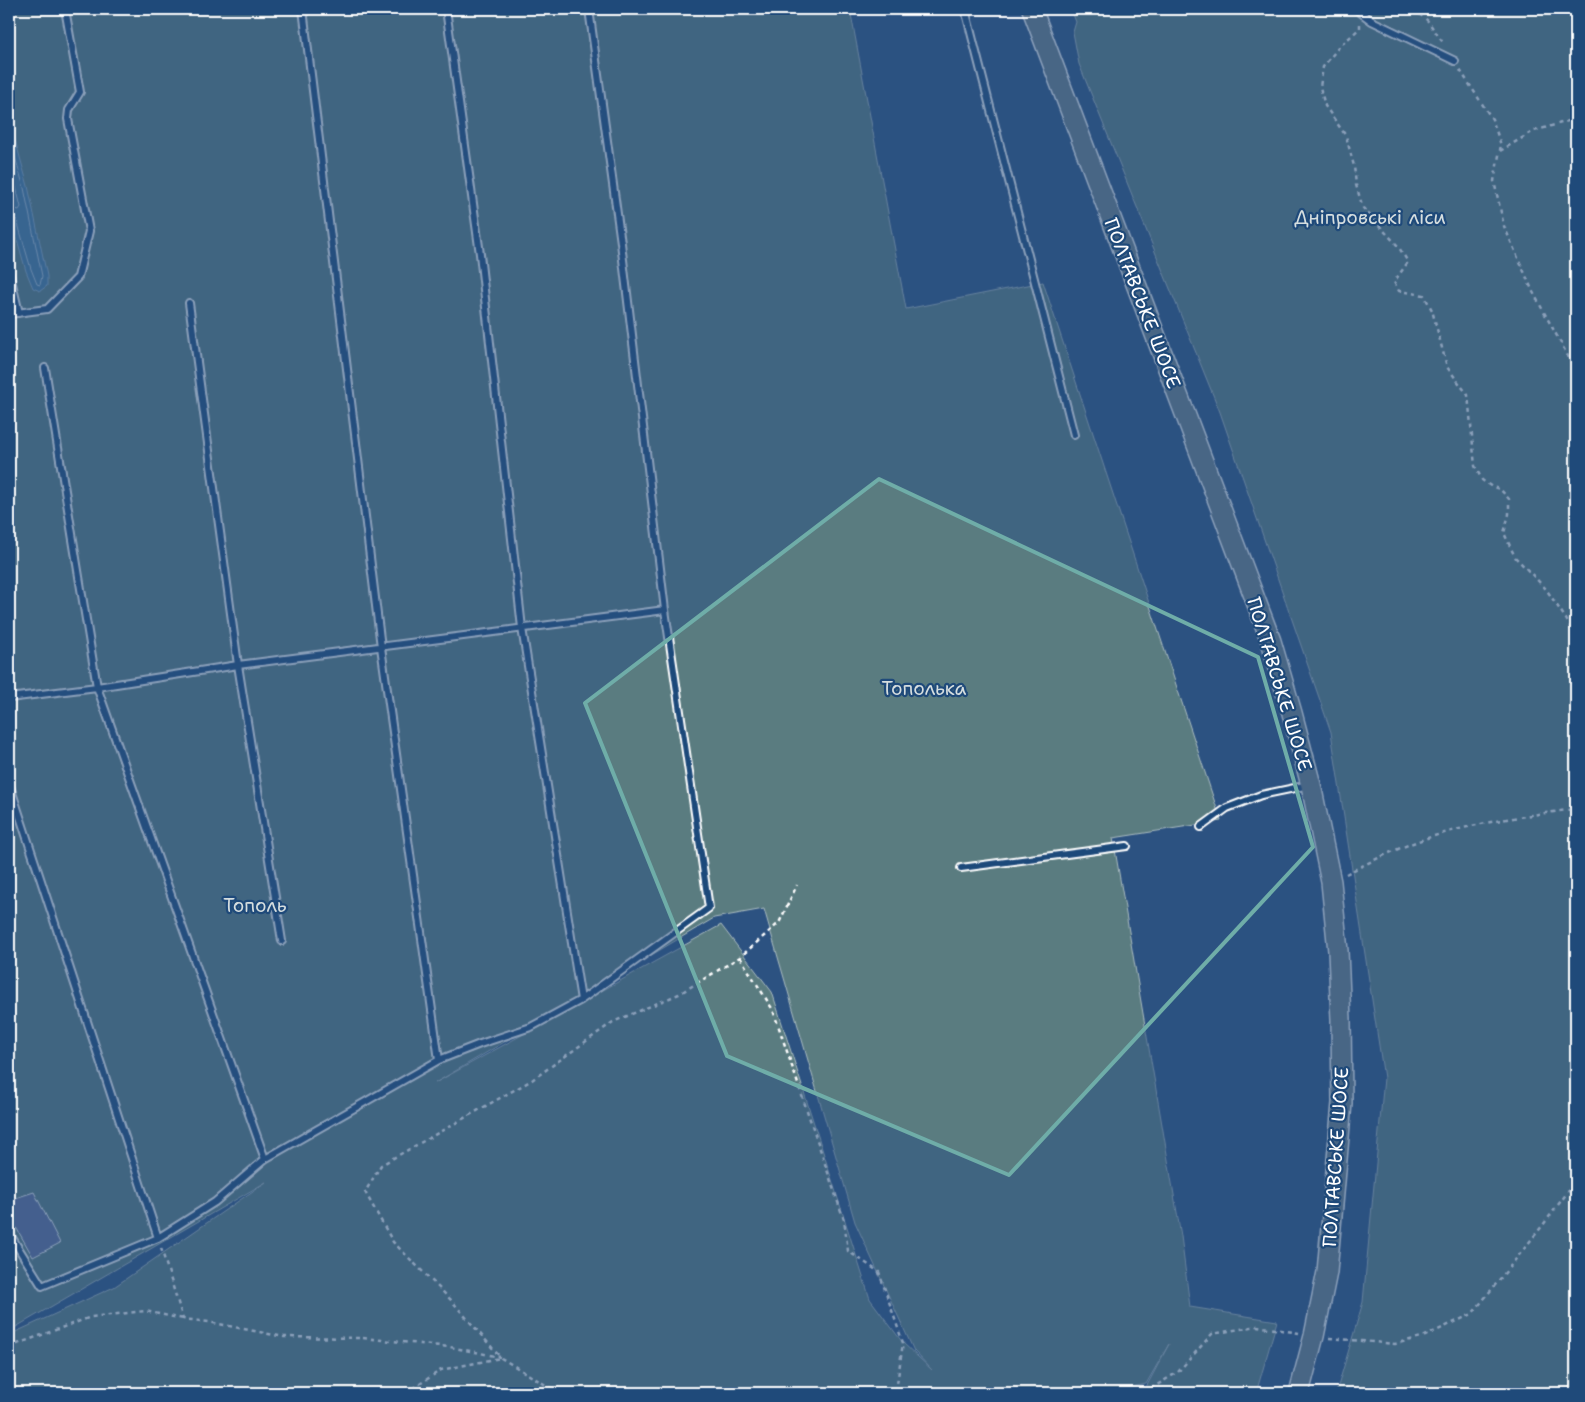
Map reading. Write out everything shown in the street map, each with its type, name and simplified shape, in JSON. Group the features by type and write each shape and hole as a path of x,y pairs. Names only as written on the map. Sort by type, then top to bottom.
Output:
{"main road":[{"name":"ПОЛТАВСЬКЕ ШОСЕ","path":"1032,9 1271,641 1311,785 1331,882 1342,1020 1342,1103 1327,1272 1314,1336 1299,1393"}],"lane":[{"path":"9,314 47,309 78,277 89,231 68,119 69,110 80,92 65,9"},
{"path":"303,9 381,647 439,1060"},
{"path":"446,9 480,254 522,628 581,1000"},
{"path":"9,1233 42,1286 158,1238 215,1202 265,1159 439,1060 531,1027 581,1000 709,908 665,610 590,9"},
{"path":"965,9 1074,436"},
{"path":"1356,9 1372,21 1455,61"},
{"path":"9,271 19,313"},
{"path":"189,303 238,665 282,941"},
{"path":"45,368 97,687 265,1159"},
{"path":"9,698 97,687 238,665 665,610"},
{"path":"9,783 158,1238"},
{"path":"1201,827 1228,808 1261,795 1311,785"},
{"path":"960,868 1127,846"}],"path":[{"path":"1413,9 1427,20 1492,119 1500,145 1494,181 1504,226 1533,292 1576,371"},
{"path":"1363,14 1360,28 1338,48 1323,66 1320,87 1326,106 1346,136 1354,166 1356,185 1363,208 1398,246 1408,262 1394,282 1399,291 1424,295 1432,310 1447,367 1468,395 1474,466 1482,480 1492,487 1500,489 1509,499 1509,514 1504,533 1515,557 1546,589 1576,638"},
{"path":"1499,151 1534,131 1568,121 1576,114"},
{"path":"1331,882 1376,859 1433,836 1509,818 1576,809"},
{"path":"559,1393 501,1358 451,1300 393,1242 365,1192 381,1165 532,1080 613,1022 679,994 740,957 779,923 797,885"},
{"path":"740,957 773,1010 844,1220 848,1251 879,1272 903,1343 896,1391"},
{"path":"1144,1393 1178,1372 1212,1334 1257,1326 1314,1336 1395,1344 1426,1336 1472,1314 1576,1181"},
{"path":"158,1238 183,1318"},
{"path":"9,1347 91,1317 145,1311 284,1337 363,1338 450,1347 501,1358"},
{"path":"406,1393 441,1370 501,1358"},
{"path":"885,1393 896,1391 912,1393"}],"highlighted area":[{"path":"879,479 1258,657 1313,847 1009,1175 727,1056 585,703"}],"green space":[{"path":"9,9 850,9 906,309 1043,282 1221,821 1113,838 1181,1236 1190,1307 1277,1321 1256,1393 1143,1393 1169,1344 1146,1384 1104,1393 9,1393 9,1335 114,1287 266,1182 9,1331","holes":["764,909 855,1222 914,1351 932,1370 903,1343 870,1299 772,992 721,925 435,1083 714,918"]},
{"name":"Дніпровські ліси","path":"1071,9 1576,9 1576,1393 1336,1393 1363,1302 1384,1078 1331,732 1220,412 1079,64 1073,32 1076,22"}],"water":[{"path":"9,118 28,186 47,276 47,286 40,291 33,288 26,271 9,211"}],"building":[{"path":"34,1192 60,1243 33,1257 9,1215 9,1200"}],"park label":[{"name":"Тополька","path":"924,688"},
{"name":"Тополь","path":"255,905"}]}
